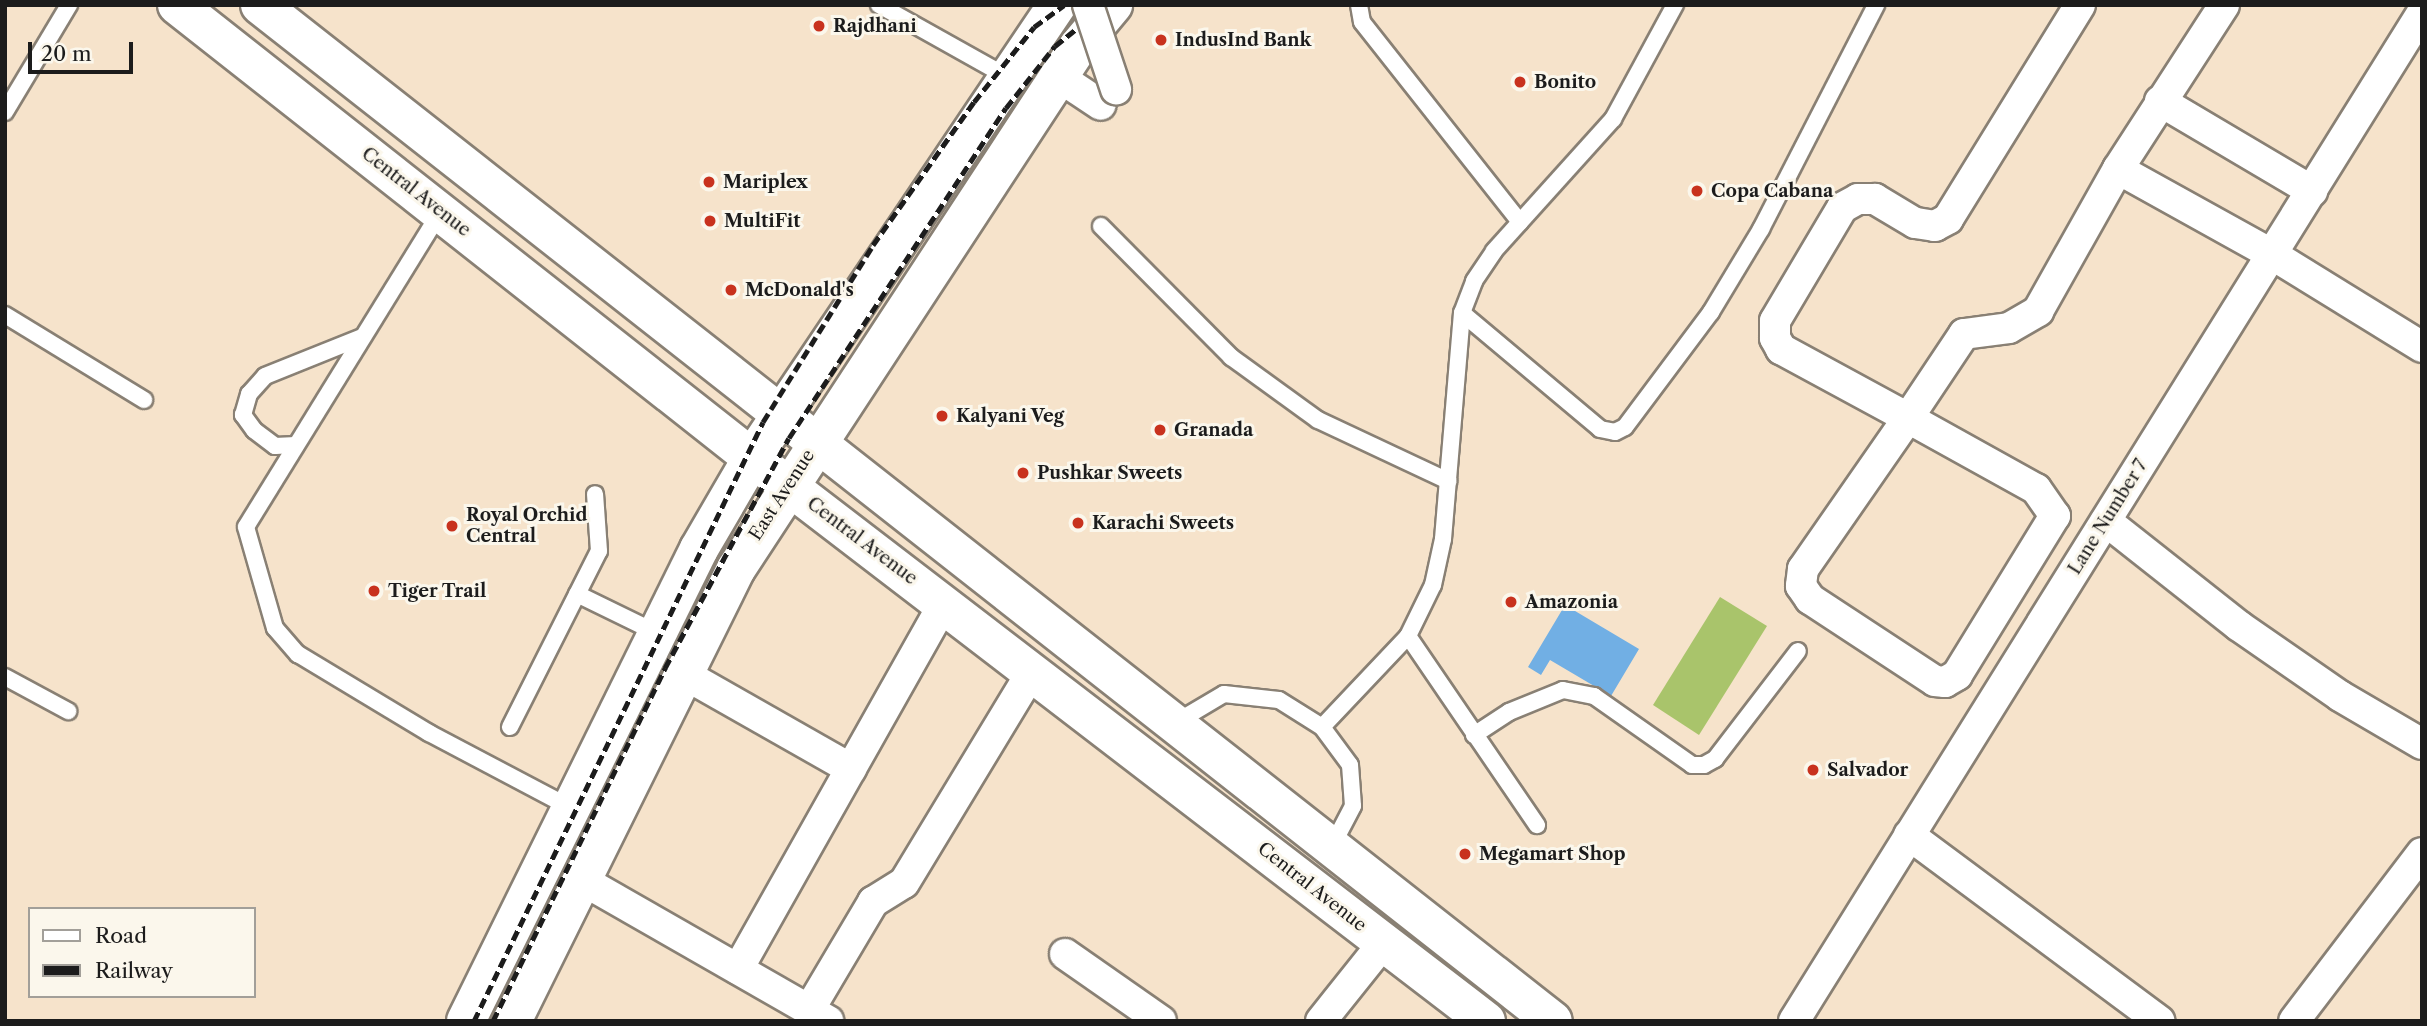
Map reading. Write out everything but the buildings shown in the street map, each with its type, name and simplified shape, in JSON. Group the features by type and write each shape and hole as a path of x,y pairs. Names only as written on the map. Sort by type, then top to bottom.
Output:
{"street":[{"name":"Central Avenue","path":"177,5 752,458 1032,672 1396,925 1553,1021"},
{"name":"Central Avenue","path":"260,5 1331,848 1396,925 1486,1021"},
{"path":"466,1021 657,633 752,458 782,418 1006,76 1086,5 1116,89 1127,91"},
{"name":"East Avenue","path":"520,1018 582,880 736,569 788,485 1059,77 1086,5"},
{"path":"2080,5 1948,219 1935,226 1915,223 1875,199 1858,199 1842,208 1775,321 1775,338 1781,349 1908,418 2036,488 2055,516 1957,675 1945,682 1935,681 1810,599 1801,586 1802,569 1908,418 1964,334 2010,328 2038,311 2118,169 2224,5"},
{"name":"Lane Number 7","path":"1794,1021 2422,13"},
{"path":"1059,77 1101,105"},
{"path":"2160,101 2312,191"},
{"path":"2118,169 2273,255 2422,347"},
{"path":"2106,521 2239,626 2340,696 2422,744"},
{"path":"738,969 944,604"},
{"path":"582,880 819,1015 873,902 904,883 1032,672"},
{"path":"684,674 851,769"},
{"path":"1909,835 2159,1021"},
{"path":"2294,1021 2422,853"},
{"path":"1321,1021 1396,925"},
{"path":"1065,954 1161,1021"}],"lane":[{"path":"5,112 69,5"},
{"path":"879,5 1006,76"},
{"path":"1359,5 1362,22 1520,222"},
{"path":"1322,727 1408,636 1433,585 1448,481 1462,313 1494,251 1613,118 1675,5"},
{"path":"1462,313 1600,429 1615,432 1625,427 1712,312 1754,241 1875,5"},
{"path":"441,211 246,527 275,628 298,654 429,733 571,808"},
{"path":"1101,226 1231,357 1318,420 1448,481"},
{"path":"5,315 144,400"},
{"path":"296,445 275,446 254,430 243,415 250,394 265,376 362,337"},
{"path":"510,727 599,551 595,494"},
{"path":"577,594 657,633"},
{"path":"1408,636 1537,825"},
{"path":"1475,735 1509,712 1563,690 1594,696 1692,765 1704,765 1715,759 1798,651"},
{"path":"5,677 68,710"},
{"path":"1173,724 1224,694 1279,700 1322,727 1350,765 1353,806 1331,848"}],"green space":[{"path":"1720,597 1767,626 1699,735 1653,705"}],"water":[{"path":"1565,605 1639,649 1611,696 1550,660 1541,675 1528,667"}],"railway":[{"path":"474,1021 763,422 873,245 974,102 1034,27 1064,5"},
{"path":"493,1021 665,668 789,438 1006,108 1055,46 1106,5"}],"place":[{"name":"Rajdhani","path":"819,26"},
{"name":"IndusInd Bank","path":"1161,40"},
{"name":"Bonito","path":"1520,82"},
{"name":"Mariplex","path":"709,182"},
{"name":"Copa Cabana","path":"1697,191"},
{"name":"MultiFit","path":"710,221"},
{"name":"McDonald's","path":"731,290"},
{"name":"Kalyani Veg","path":"942,416"},
{"name":"Granada","path":"1160,430"},
{"name":"Pushkar Sweets","path":"1023,473"},
{"name":"Karachi Sweets","path":"1078,523"},
{"name":"Royal Orchid Central","path":"452,526"},
{"name":"Tiger Trail","path":"374,591"},
{"name":"Amazonia","path":"1511,602"},
{"name":"Salvador","path":"1813,770"},
{"name":"Megamart Shop","path":"1465,854"}]}
